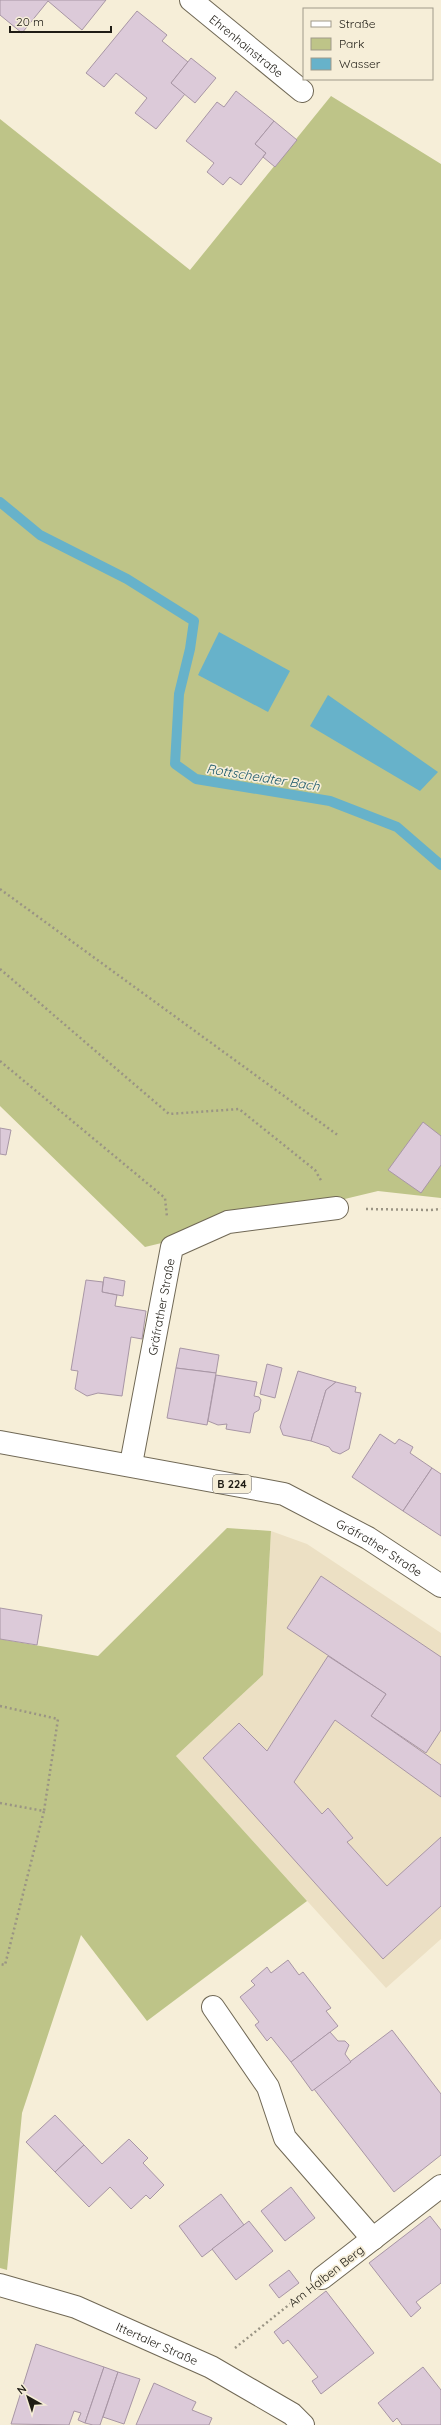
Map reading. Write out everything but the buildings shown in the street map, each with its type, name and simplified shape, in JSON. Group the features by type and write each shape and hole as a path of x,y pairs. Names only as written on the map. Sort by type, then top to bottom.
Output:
{"street":[{"name":"Ehrenhainstraße","path":"191,0 302,91"},
{"name":"Gräfrather Straße","path":"131,1464 172,1247 228,1222 337,1208"},
{"name":"Gräfrather Straße","path":"0,1442 131,1464 284,1494 368,1538 441,1586"},
{"path":"213,2007 268,2087 285,2138 373,2239"},
{"name":"Am Halben Berg","path":"322,2278 441,2186"},
{"name":"Ittertaler Straße","path":"0,2285 76,2307 211,2367 292,2414 303,2425"}],"path":[{"path":"0,888 339,1136"},
{"path":"0,969 169,1114 239,1108 315,1170 337,1208 441,1209"},
{"path":"0,1061 165,1198 172,1247"},
{"path":"0,1706 58,1719 44,1812 5,1966 0,1964"},
{"path":"0,1803 44,1812"},
{"name":"Am Halben Berg","path":"211,2367 322,2278"}],"shaded area":[{"path":"271,1531 307,1544 441,1633 441,1939 386,1988 176,1756 263,1675"}],"green space":[{"path":"331,96 441,164 441,1198 378,1191 145,1247 0,1106 0,119 190,270"},
{"path":"227,1528 271,1531 263,1675 176,1756 307,1901 147,2021 81,1935 22,2113 7,2270 0,2268 0,1639 98,1656"}],"water":[{"path":"219,632 290,671 268,712 198,675"},
{"path":"328,695 438,772 420,791 310,726"}],"waterway":[{"name":"Rottscheidter Bach","path":"0,502 40,535 127,579 194,621 190,649 179,694 175,764 196,779 330,801 397,827 441,865"}]}
